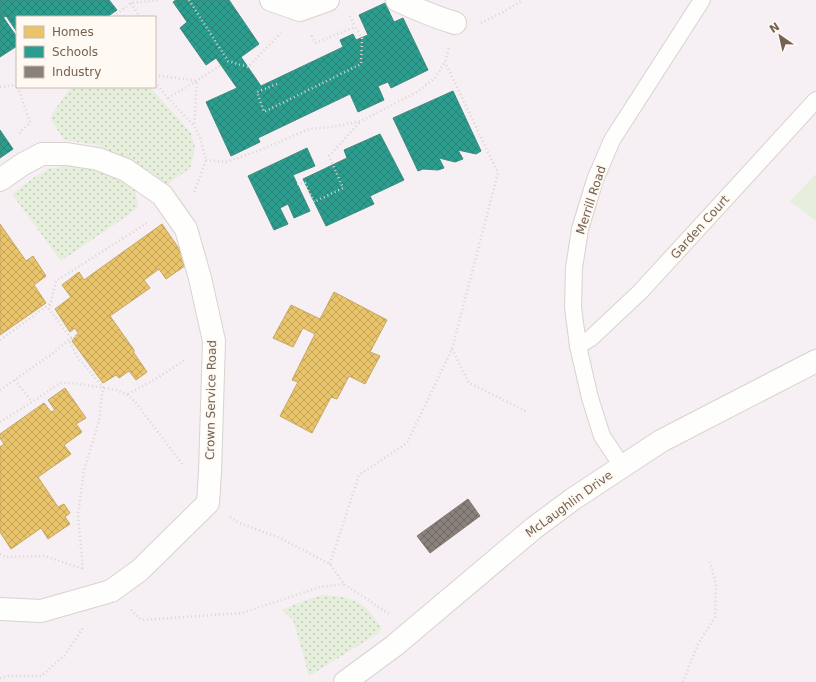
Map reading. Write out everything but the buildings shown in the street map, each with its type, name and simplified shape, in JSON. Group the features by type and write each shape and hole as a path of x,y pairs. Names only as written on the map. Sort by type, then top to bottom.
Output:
{"street":[{"path":"271,0 300,10 328,0"},
{"path":"397,0 419,11 455,23"},
{"name":"Crown Service Road","path":"0,180 23,164 42,154 67,154 98,159 126,170 162,195 186,229 200,278 214,341 208,503 140,570 111,591 41,611 0,609"},
{"name":"McLaughlin Drive","path":"345,682 394,646 534,528 573,498 661,441 816,361"}],"lane":[{"name":"Merrill Road","path":"622,466 602,436 590,398 578,346 574,307 574,268 580,229 595,180 612,140 702,0"},
{"name":"Garden Court","path":"578,346 591,338 640,292 816,100"}],"path":[{"path":"115,16 114,15 131,3 160,0"},
{"path":"188,0 228,61 248,67 288,25 296,8"},
{"path":"206,160 226,162 258,151 309,129 361,121 417,92 435,78 445,62 455,23 472,26 484,22 523,0"},
{"path":"131,3 139,16"},
{"path":"278,84 256,92 264,112 361,64 362,38"},
{"path":"330,564 359,475 407,443 452,349 498,173 445,62"},
{"path":"168,98 221,65"},
{"path":"156,75 197,81"},
{"path":"194,126 197,81"},
{"path":"156,83 194,126 200,137 206,160 192,198 186,229"},
{"path":"0,87 16,86"},
{"path":"19,88 30,123 20,132"},
{"path":"297,184 305,183 314,202 343,188 329,156 361,121"},
{"path":"71,338 49,309 56,281 171,208"},
{"path":"0,340 50,304"},
{"path":"0,390 52,354 78,333 70,342 82,362 103,387 99,421 84,470 78,515 83,569 44,556 5,557 0,554"},
{"path":"128,394 159,377 214,341"},
{"path":"452,349 469,383 502,398 527,412"},
{"path":"15,380 32,402"},
{"path":"0,422 60,383 74,383 103,387 128,394 179,461"},
{"path":"239,523 280,538 330,564 344,584 391,615"},
{"path":"683,682 698,644 716,617 716,584 710,562"},
{"path":"111,591 142,620 242,613 320,587 344,584"},
{"path":"0,678 8,676 42,676 65,655 85,625"}],"shaded area":[{"path":"0,0 816,0 816,682 0,682"}],"green space":[{"path":"151,88 191,133 195,148 190,168 165,186 141,167 98,145 64,140 50,118 69,89"},
{"path":"77,164 114,176 135,188 138,208 61,261 12,194 48,169"},
{"path":"816,174 816,221 790,201"},
{"path":"323,595 340,597 357,602 369,611 381,629 380,632 309,676 293,620 282,610"}]}
